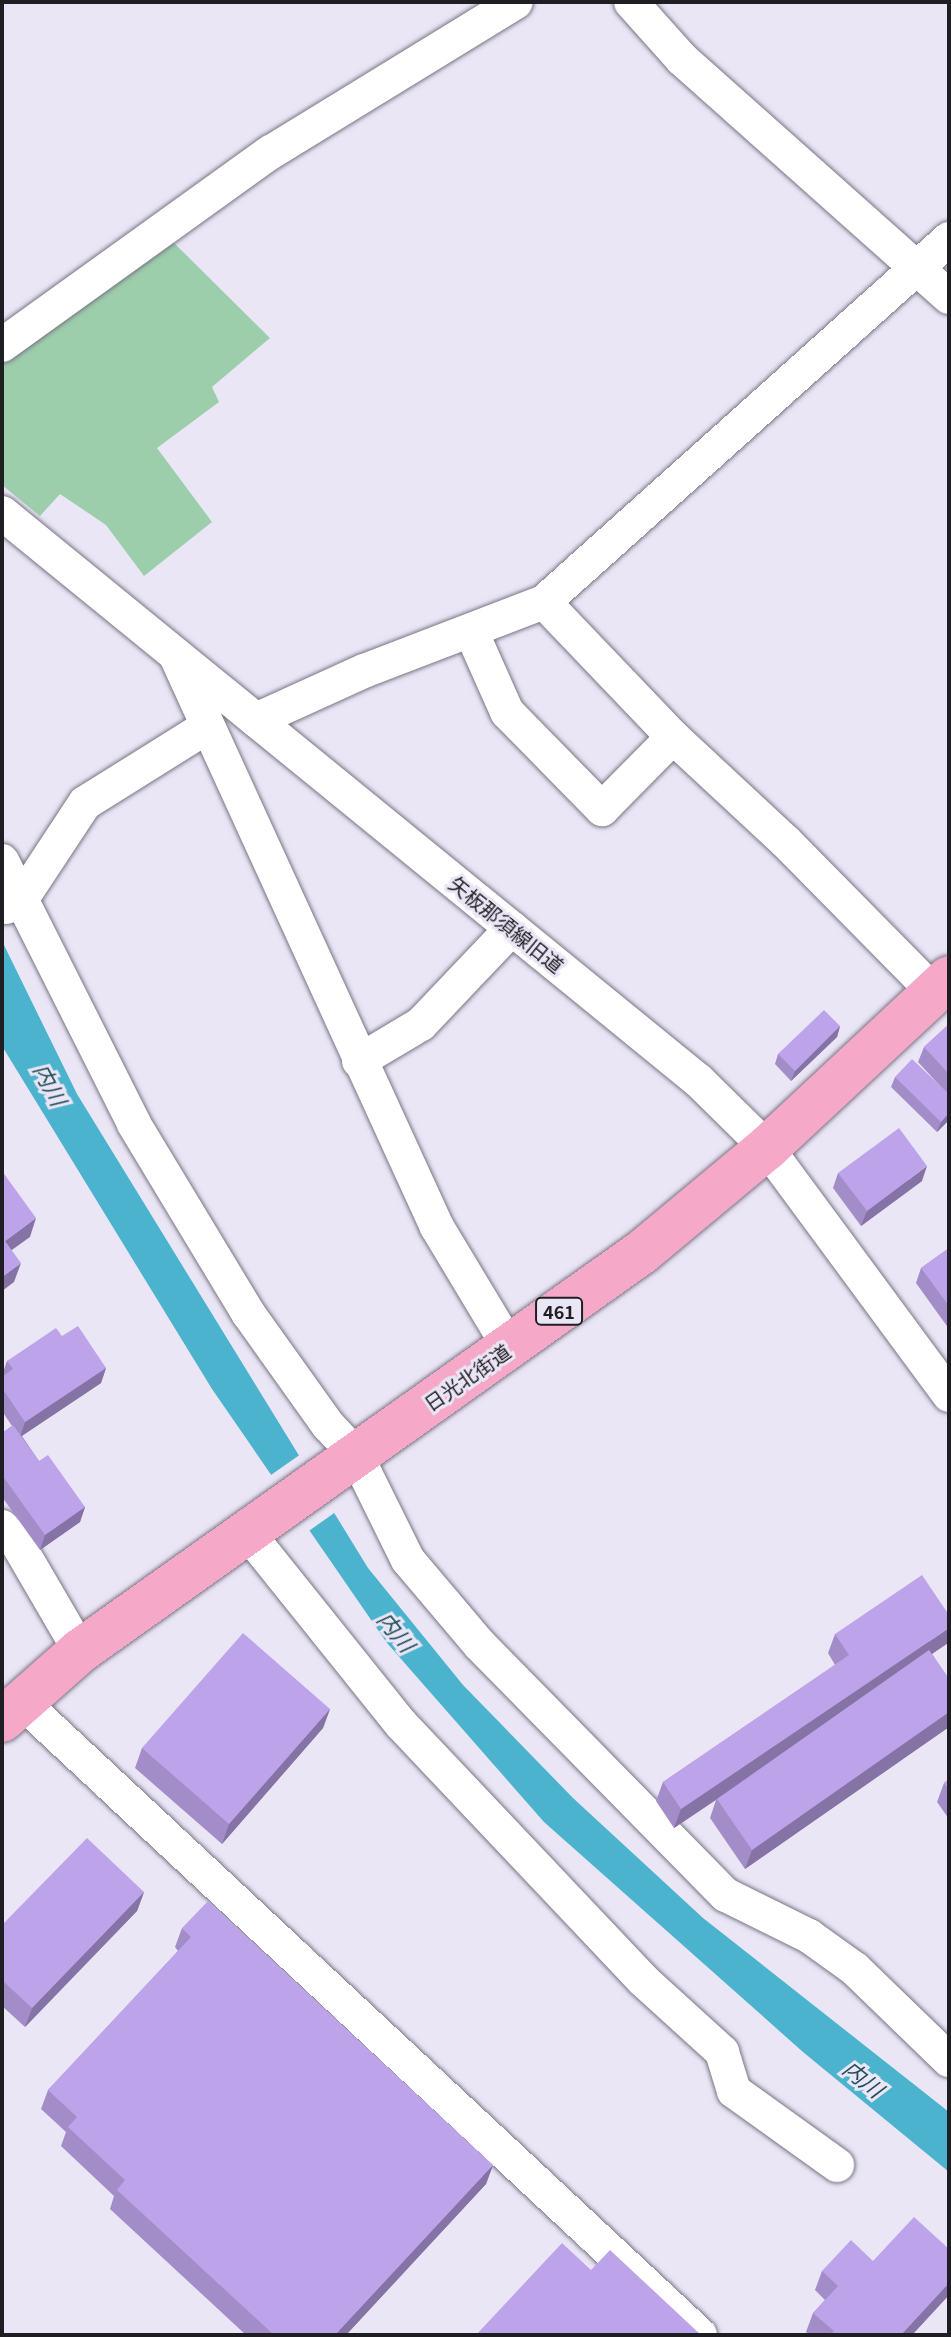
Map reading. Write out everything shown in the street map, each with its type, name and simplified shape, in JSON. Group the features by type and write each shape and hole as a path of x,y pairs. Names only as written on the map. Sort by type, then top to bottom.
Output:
{"highway":[{"name":"日光北街道","path":"11,1710 80,1651 642,1252 767,1148 942,985"}],"street":[{"path":"2,345 271,152 516,2"},
{"path":"631,2 682,59 949,297"},
{"path":"256,720 364,671 544,602 949,239"},
{"name":"矢板那須線旧道","path":"2,513 699,1081 767,1148 949,1395"},
{"path":"544,602 673,737 942,985"},
{"path":"471,631 507,712 602,809 673,737"},
{"path":"176,655 205,728 437,1227 509,1347"},
{"path":"12,905 85,803 205,728"},
{"path":"2,861 12,905 166,1178 248,1313 350,1459 408,1560 479,1644 726,1895 809,1936 855,1969 949,2060"},
{"path":"359,1061 421,1024 512,928"},
{"path":"258,1524 401,1724 643,1980 722,2052 734,2091 837,2165"},
{"path":"2,1527 16,1541 80,1651"},
{"path":"11,1710 700,2335"}],"green space":[{"path":"168,237 270,338 212,387 219,402 157,448 212,522 144,576 106,525 60,494 40,516 2,485 2,356"}],"water":[{"name":"内川","path":"2,941 77,1094 368,1568 463,1685 573,1798 703,1918 949,2112 949,2172 803,2052 544,1822 387,1643 212,1389 2,1046"}],"pier":[{"path":"301,1454 337,1511 306,1533 268,1477"}],"building":[{"path":"824,1010 840,1026 795,1071 778,1054"},
{"path":"949,1024 949,1074 924,1047"},
{"path":"912,1059 949,1094 949,1113 941,1122 895,1077"},
{"path":"899,1128 927,1166 867,1211 838,1173"},
{"path":"2,1171 36,1218 5,1241 21,1263 2,1277"},
{"path":"949,1248 949,1306 921,1268"},
{"path":"78,1326 106,1368 25,1422 2,1388 2,1377 13,1369 7,1361 56,1328 62,1336"},
{"path":"13,1425 39,1461 48,1455 85,1507 45,1535 2,1475 2,1433"},
{"path":"922,1575 949,1615 949,1628 681,1809 663,1782 849,1655 835,1634"},
{"path":"243,1633 330,1709 229,1824 142,1748"},
{"path":"929,1650 949,1679 949,1712 752,1850 717,1799"},
{"path":"87,1838 144,1892 32,2008 2,1980 2,1925"},
{"path":"208,1901 493,2165 335,2335 274,2335 117,2190 125,2180 68,2127 77,2117 48,2090 191,1937 182,1928"},
{"path":"914,2217 949,2249 949,2283 901,2335 830,2335 834,2331 813,2313 838,2286 822,2271 851,2240 873,2261"},
{"path":"562,2243 591,2270 610,2250 701,2335 476,2335"}]}
